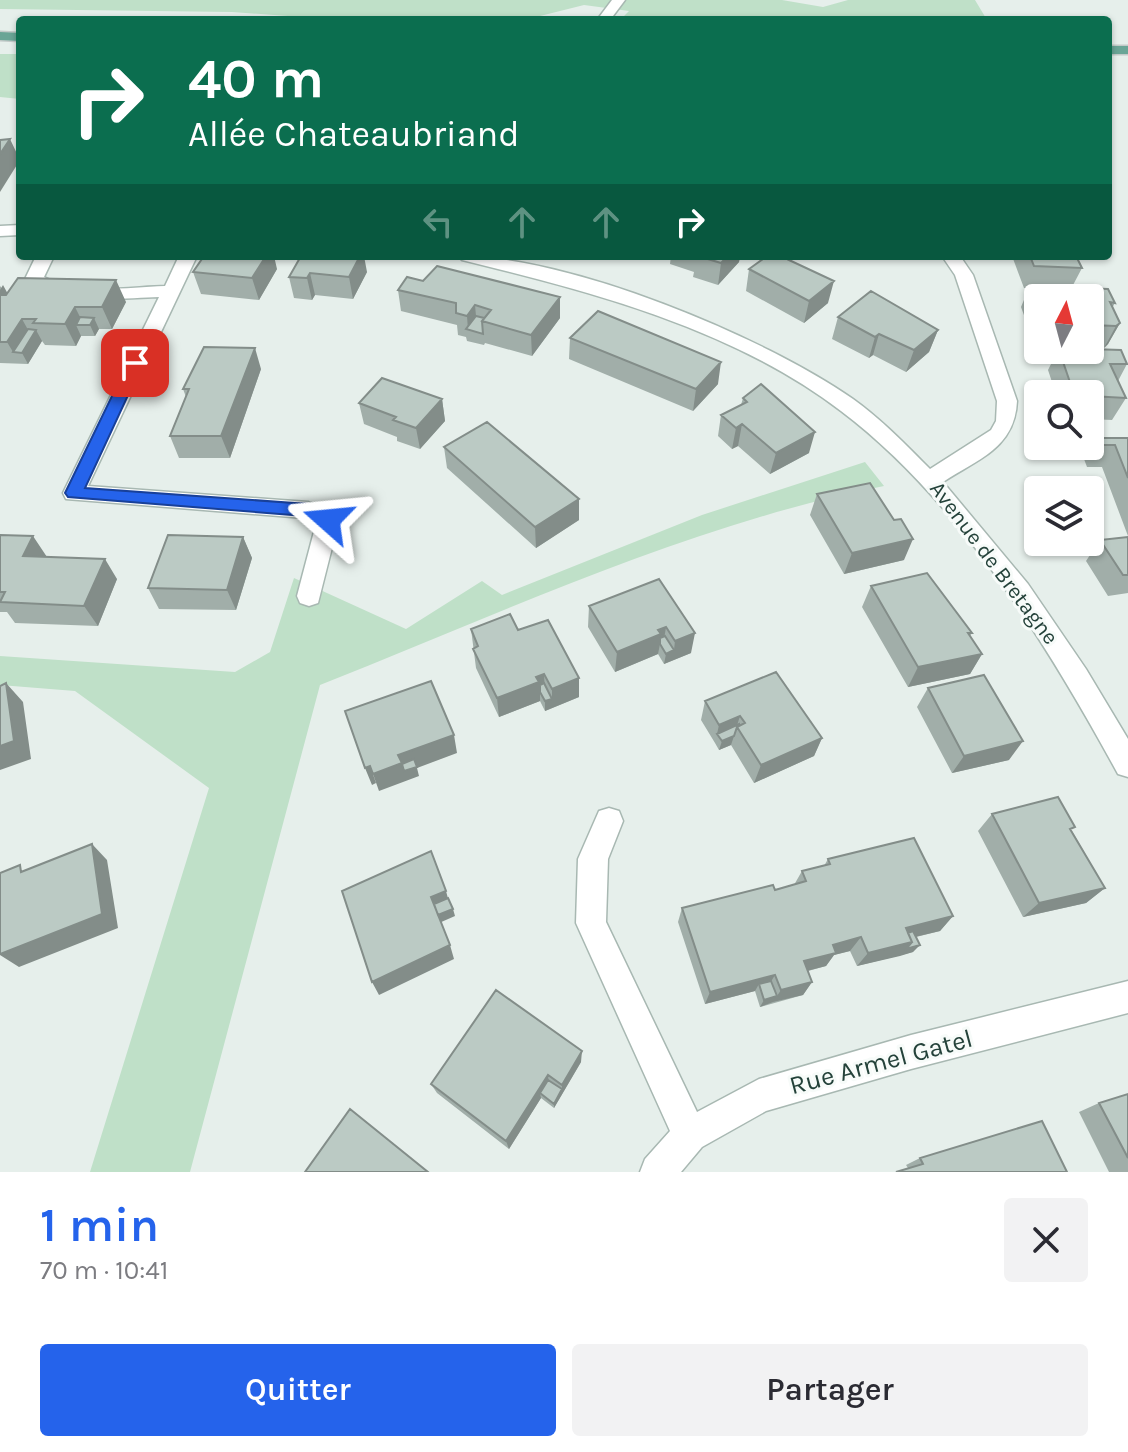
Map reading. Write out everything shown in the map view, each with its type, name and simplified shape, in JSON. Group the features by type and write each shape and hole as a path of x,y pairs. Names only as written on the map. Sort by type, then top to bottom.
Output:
{"street":[{"path":"606,16 619,0"},
{"path":"43,260 34,279 42,286 71,291 171,291"},
{"path":"186,260 74,493 308,510 328,520 309,596"},
{"name":"Avenue de Bretagne","path":"484,260 599,289 687,320 844,402 931,479 1010,579 1082,680 1128,765"},
{"path":"931,479 999,435 1006,421 1007,401 964,275 954,260"},
{"path":"609,821 593,859 591,923 690,1135"},
{"name":"Rue Armel Gatel","path":"658,1172 690,1135 759,1096 911,1052 1128,997"}],"green space":[{"path":"0,0 782,0 823,7 848,0 975,0 985,16 624,16 629,11 584,5 540,16 287,16 232,12 0,9"},
{"path":"0,54 16,54 16,99 0,97"},
{"path":"865,462 884,486 739,523 668,547 320,685 190,1172 90,1172 209,788 75,691 0,685 0,656 235,672 270,652 294,578 406,629 482,581 502,595 702,515"}],"building":[{"path":"10,139 0,154 0,140"},
{"path":"201,260 263,260 252,278 193,272"},
{"path":"299,260 358,260 349,277 310,273 307,278 289,277"},
{"path":"761,260 789,260 834,281 809,301 749,269"},
{"path":"1032,260 1078,260 1082,268 1034,266"},
{"path":"437,266 560,297 531,335 482,321 491,310 475,305 467,316 456,313 456,303 398,290 407,277 423,281"},
{"path":"18,278 116,280 102,307 75,307 65,324 33,323 36,319 22,319 7,342 0,342 0,295 6,295"},
{"path":"1104,289 1108,289 1115,303 1110,302 1120,323 1104,326"},
{"path":"871,291 938,330 914,350 879,334 875,337 838,317"},
{"path":"598,311 721,362 696,389 570,338"},
{"path":"476,316 484,318 483,334 466,329"},
{"path":"80,317 94,318 90,325 76,325"},
{"path":"28,329 36,330 22,353 13,352"},
{"path":"204,347 255,348 221,436 170,436 189,389 183,389"},
{"path":"1104,349 1121,350 1127,364 1110,364 1126,398 1104,397 1104,380 1069,380 1064,364 1104,364"},
{"path":"382,378 442,399 416,428 393,420 396,417 359,403"},
{"path":"761,384 815,432 776,453 742,424 736,428 721,415 747,402 743,398"},
{"path":"487,422 579,499 535,527 444,447"},
{"path":"1104,438 1128,438 1128,478 1115,445 1104,445"},
{"path":"870,483 894,520 901,519 913,539 852,553 817,494"},
{"path":"0,535 33,536 23,556 105,559 84,606 0,602 5,592 0,592"},
{"path":"168,535 243,537 227,590 148,588"},
{"path":"1128,537 1128,575 1123,575 1104,546 1104,540"},
{"path":"927,573 972,633 968,633 982,654 918,667 871,586"},
{"path":"659,579 695,633 675,641 666,627 658,630 661,634 617,652 589,606"},
{"path":"510,614 518,630 548,620 579,678 552,689 544,674 536,677 539,682 497,698 473,649 478,646 471,629"},
{"path":"665,636 674,650 666,654 660,644 660,638"},
{"path":"776,672 822,738 761,765 737,727 745,723 740,716 719,725 705,701"},
{"path":"984,675 1023,741 964,756 928,688"},
{"path":"431,681 454,735 398,755 402,763 373,774 370,766 365,768 345,711"},
{"path":"6,683 14,741 0,746 0,686"},
{"path":"544,683 552,699 545,701 540,692 540,685"},
{"path":"739,724 734,736 722,741 717,734"},
{"path":"414,759 417,767 404,771 402,764"},
{"path":"1058,797 1075,827 1070,829 1105,888 1039,903 992,814"},
{"path":"914,838 953,916 906,928 912,942 868,953 861,937 833,945 836,953 804,961 812,982 781,990 775,975 710,992 682,908 773,885 775,890 806,881 802,871 830,864 828,859"},
{"path":"92,844 102,914 0,954 0,873 20,865 21,872"},
{"path":"431,851 446,891 431,897 450,945 372,982 342,891"},
{"path":"448,898 453,909 438,915 434,904"},
{"path":"913,931 920,945 906,949 912,942 908,933"},
{"path":"771,981 777,996 764,1000 759,984"},
{"path":"496,990 582,1051 562,1085 548,1075 506,1141 431,1084"},
{"path":"548,1080 562,1089 554,1104 540,1093"},
{"path":"1128,1094 1128,1158 1099,1103"},
{"path":"350,1109 428,1172 305,1172"},
{"path":"1042,1121 1067,1172 896,1172 923,1164 920,1158"}],"route":[{"path":"135,363 74,493 308,510 328,520"}]}
